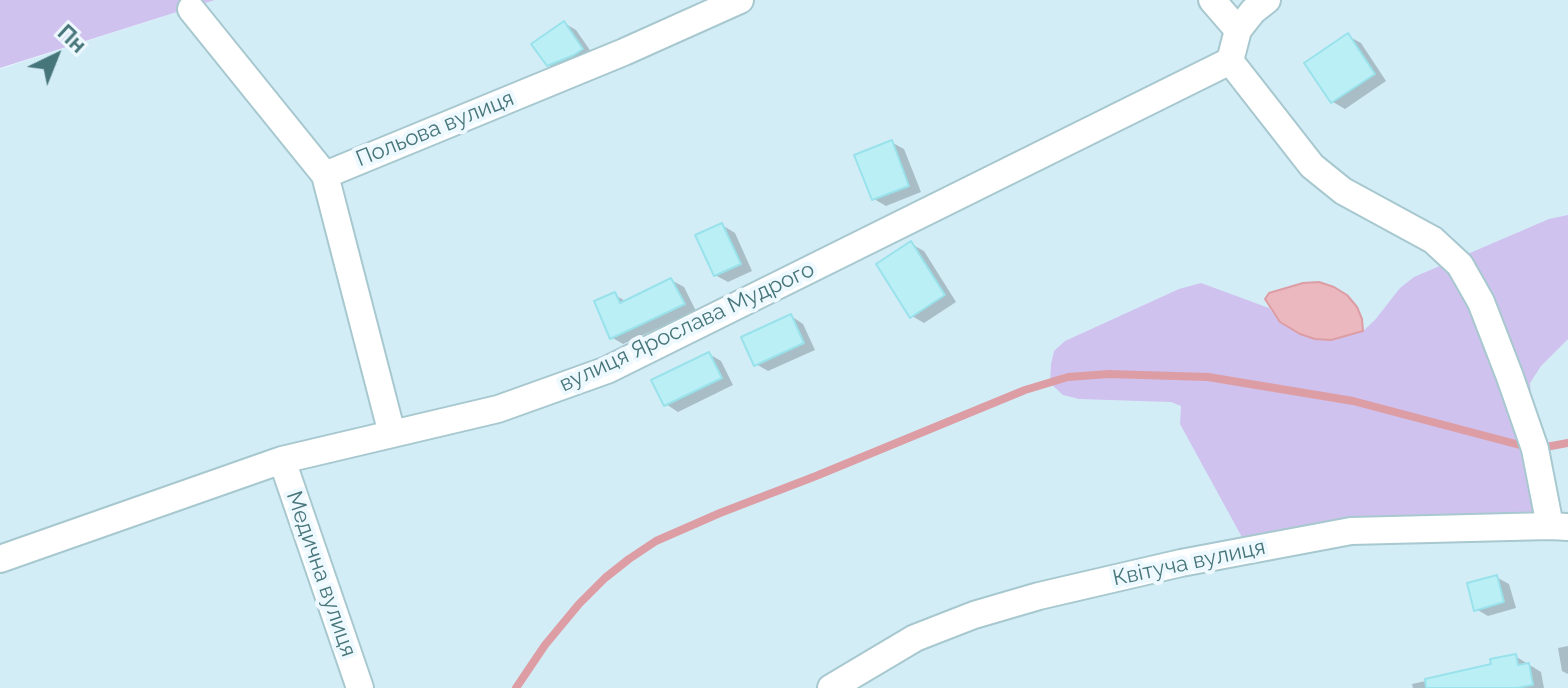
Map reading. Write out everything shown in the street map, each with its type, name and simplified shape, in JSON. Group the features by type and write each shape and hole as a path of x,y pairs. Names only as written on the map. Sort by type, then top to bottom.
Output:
{"street":[{"name":"Польова вулиця","path":"325,175 624,52 740,0"},
{"path":"1212,0 1238,30"},
{"path":"1267,0 1253,11 1238,30 1230,61 1312,166 1343,191 1433,240 1460,265 1481,302 1510,377 1559,527"},
{"path":"191,9 325,175 392,434"},
{"name":"вулиця Ярослава Мудрого","path":"0,559 282,460 498,409 607,370 1230,61"},
{"name":"Медична вулиця","path":"282,460 360,688"},
{"name":"Квітуча вулиця","path":"831,688 915,638 974,615 1039,596 1181,563 1351,531 1559,527"}],"shaded area":[{"path":"0,0 215,0 0,68"},
{"path":"215,0 1568,0 1568,688 0,688 0,69"},
{"path":"1568,215 1568,339 1541,366 1530,383 1535,449 1550,526 1249,550 1180,424 1181,406 1171,402 1079,399 1063,395 1050,383 1054,351 1065,341 1179,289 1201,283 1269,308 1280,322 1348,336 1363,331 1400,288 1414,277 1549,219"},
{"path":"1319,282 1347,295 1357,307 1363,331 1331,340 1315,339 1280,322 1265,299 1269,293 1303,283"}],"building":[{"path":"564,21 583,49 547,66 531,44"},
{"path":"1348,33 1375,74 1331,103 1304,63"},
{"path":"892,140 909,186 872,200 854,155"},
{"path":"722,223 741,264 714,276 695,235"},
{"path":"911,241 945,295 910,318 876,264"},
{"path":"671,278 685,304 610,339 594,301 615,292 620,303"},
{"path":"791,314 804,343 754,366 741,337"},
{"path":"709,352 722,378 664,406 651,380"},
{"path":"1497,575 1504,602 1474,611 1467,583"},
{"path":"1516,654 1518,665 1529,663 1533,685 1517,688 1426,688 1425,679 1491,664 1490,659"}],"waterway":[{"path":"516,688 545,645 579,604 605,578 656,541 1025,390 1068,377 1109,374 1208,377 1353,401 1535,449 1568,443"}]}
